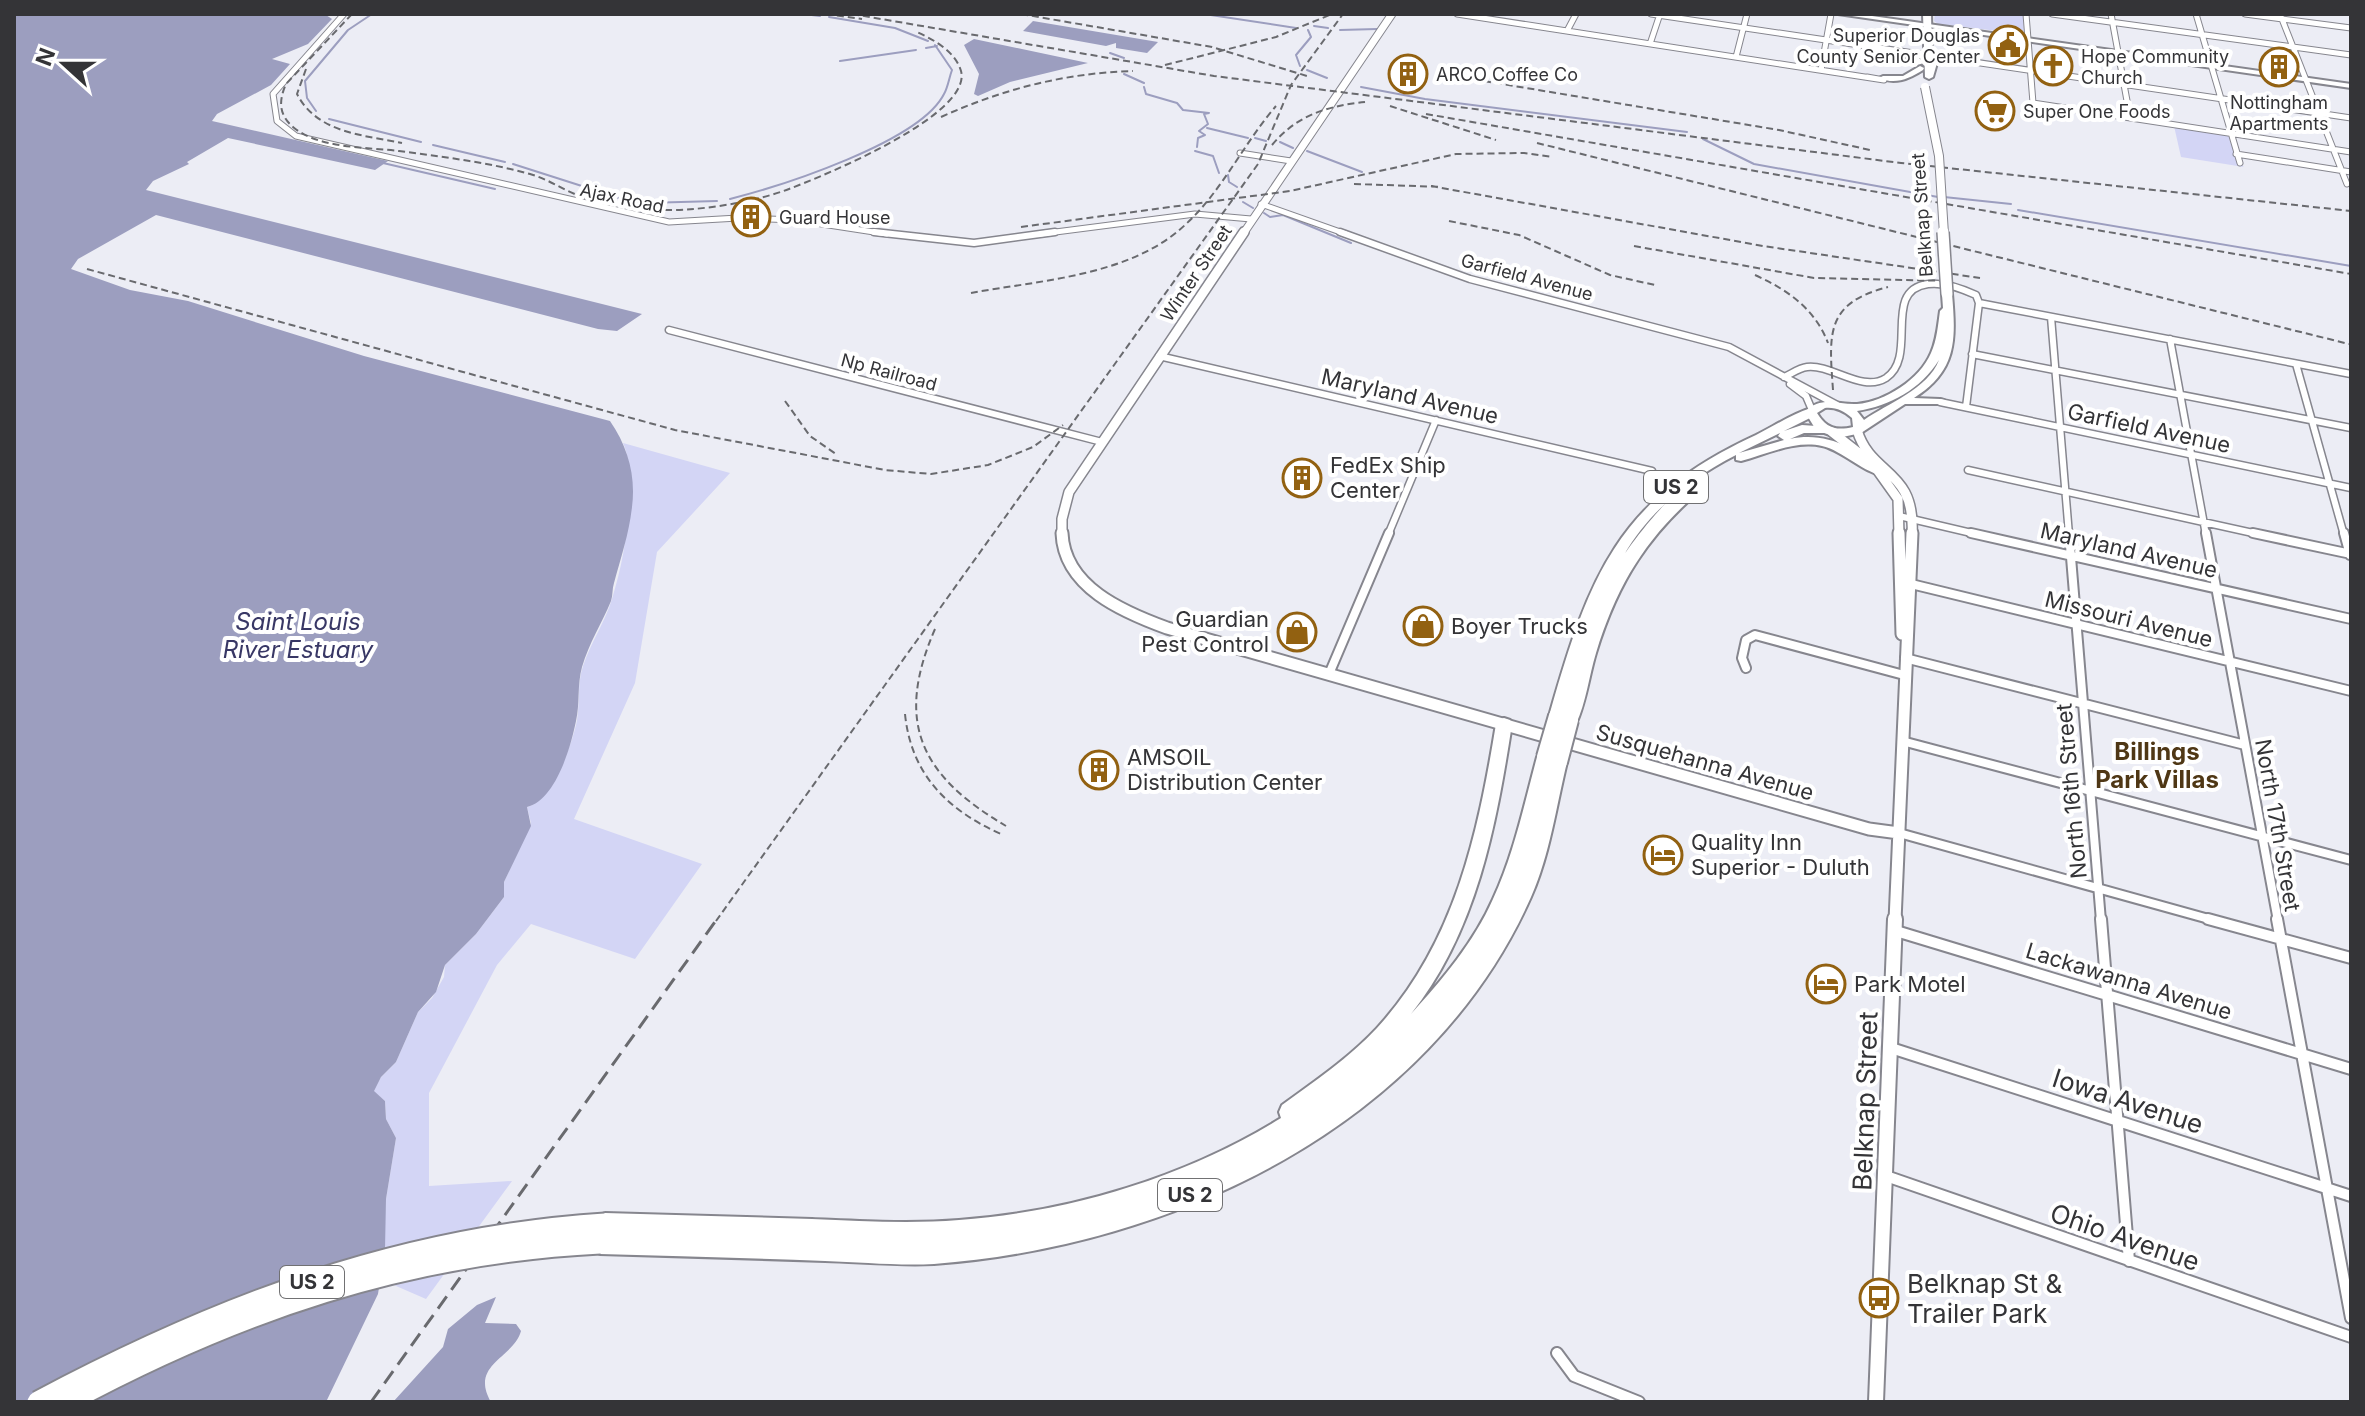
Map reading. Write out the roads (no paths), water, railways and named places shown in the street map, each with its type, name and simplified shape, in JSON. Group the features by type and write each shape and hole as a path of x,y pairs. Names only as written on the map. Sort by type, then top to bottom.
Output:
{"highway":[{"name":"US 2","path":"38,1402 132,1353 296,1287 436,1247 565,1227 602,1233 932,1253 1077,1231 1182,1198 1226,1180 1341,1113 1404,1061 1452,1010 1494,950 1523,894 1584,618 1602,576 1643,518 1666,495 1700,469 1812,411"},
{"name":"US 2","path":"1563,718 1602,607 1634,549 1680,499 1741,457 1794,432 1829,431"},
{"path":"1741,457 1800,440 1819,439 1842,447 1880,472"},
{"path":"1124,1197 1291,1111 1355,1063 1399,1017 1438,963 1466,903 1477,870 1504,724"},
{"name":"US 2","path":"67,1402 189,1343 345,1286 473,1254 602,1233 962,1231 1033,1220 1124,1197 1215,1165 1330,1099 1414,1025 1461,970 1493,917 1552,759"}],"main road":[{"path":"1842,14 1927,21"},
{"path":"1858,14 1927,21 2028,40 2351,86"},
{"name":"US 2","path":"1927,21 1922,62 1927,82"},
{"path":"1877,47 1912,56 1922,62 1904,79 1883,78"},
{"name":"US 2","path":"1922,62 1930,60 1927,82"},
{"path":"1927,82 1933,62 1949,60"},
{"name":"Belknap Street","path":"1858,429 1927,385 1943,366 1949,349 1952,328 1947,294 1940,161 1927,82"},
{"name":"Belknap Street","path":"1839,406 1868,408 1924,372 1939,347 1947,294"},
{"path":"1927,385 1928,394 1940,402"},
{"path":"1904,402 1940,402"},
{"name":"US 2","path":"1812,411 1825,405 1839,406"},
{"path":"1839,406 1858,417 1858,429"},
{"path":"1812,411 1812,420 1829,431"},
{"name":"US 2","path":"1829,431 1858,429"}],"street":[{"name":"Ajax Road","path":"344,14 273,94 276,121 285,131 314,142 601,209 669,222 738,218 796,220 916,239 974,243 1195,214 1251,219"},
{"name":"Winter Street","path":"1069,561 1060,535 1063,505 1148,367 1159,356 1392,14"},
{"path":"1457,14 1487,16 1881,81 1883,78"},
{"path":"1567,31 1576,14"},
{"path":"1651,14 1877,47"},
{"path":"1736,57 1747,14"},
{"path":"1821,70 1831,14"},
{"path":"2026,14 2033,103 2351,152"},
{"path":"2052,14 2351,55"},
{"path":"2111,14 2130,117"},
{"path":"2196,14 2240,163"},
{"path":"2245,14 2281,16 2351,28"},
{"path":"1650,44 1660,15"},
{"path":"2281,16 2347,184"},
{"path":"1922,62 1967,61 2351,118"},
{"path":"1922,62 1967,61"},
{"path":"1240,153 1291,161"},
{"path":"2236,154 2351,172"},
{"name":"Garfield Avenue","path":"1261,204 1475,281 1723,344 1839,406"},
{"path":"1784,377 1807,367 1867,381 1887,377 1895,368 1900,347 1904,298 1915,287 1935,285 1965,290 1976,295 1979,303 1966,407"},
{"path":"1979,303 2351,374"},
{"name":"North 16th Street","path":"2051,317 2129,1261"},
{"name":"Np Railroad","path":"669,330 1102,442"},
{"name":"North 17th Street","path":"2170,339 2351,1318"},
{"path":"1972,354 2351,428"},
{"name":"Maryland Avenue","path":"1159,356 1652,471"},
{"path":"1968,470 2351,555 2296,364"},
{"name":"Garfield Avenue","path":"1784,377 1808,398 1812,411"},
{"name":"Garfield Avenue","path":"1940,402 2351,488"},
{"path":"1329,674 1436,420"},
{"name":"Belknap Street","path":"1858,429 1862,446 1894,472 1905,487 1912,500 1913,519 1912,584 1904,675 1876,1402"},
{"name":"Belknap Street","path":"1829,431 1862,453 1896,494 1899,516 1898,581 1905,658"},
{"name":"Maryland Avenue","path":"1899,516 2351,619"},
{"name":"Susquehanna Avenue","path":"1069,561 1092,591 1132,616 1869,829 1899,833 2351,958"},
{"name":"Missouri Avenue","path":"1898,581 2351,691"},
{"path":"1746,668 1742,658 1746,640 1755,635 1904,675"},
{"path":"1905,658 2245,745"},
{"path":"1902,741 2351,860"},
{"name":"Lackawanna Avenue","path":"1896,931 2351,1069"},
{"name":"Iowa Avenue","path":"1891,1048 2351,1196"},
{"name":"Ohio Avenue","path":"1886,1176 2351,1337"},
{"path":"1557,1353 1574,1376 1639,1402"}],"water":[{"name":"Saint Louis River Estuary","path":"14,14 326,15 332,19 308,44 272,59 290,64 271,85 217,114 212,121 388,161 375,170 228,138 187,162 189,164 153,181 146,190 642,314 617,331 598,329 156,215 78,259 71,269 130,290 188,301 364,356 610,421 622,441 629,462 633,495 629,527 611,601 582,667 574,732 566,757 546,794 527,807 531,826 504,882 504,897 476,934 445,965 436,992 418,1012 396,1062 381,1077 374,1091 385,1101 386,1119 396,1138 386,1199 385,1249 378,1294 326,1402 14,1402"},
{"path":"1033,21 1158,42 1147,53 1116,48 1116,43 1106,46 1023,31"},
{"path":"974,39 1088,63 1010,82 978,96 974,94 979,74 964,45"},
{"path":"496,1297 485,1323 516,1324 521,1331 485,1379 491,1402 393,1402 443,1347 448,1329 477,1305"}],"waterway":[{"path":"316,111 307,98 305,81 348,30 372,14"},
{"path":"803,14 820,16"},
{"path":"1204,14 1296,28"},
{"path":"829,17 895,28 928,41"},
{"path":"1314,26 1328,28"},
{"path":"1340,30 1377,29"},
{"path":"1300,66 1296,55 1311,37 1308,30"},
{"path":"730,199 814,173 908,129 930,112 944,94 952,70 936,46"},
{"path":"926,48 936,46"},
{"path":"840,61 916,50"},
{"path":"1110,53 1124,58"},
{"path":"1307,70 1327,78"},
{"path":"1124,74 1144,83"},
{"path":"1144,87 1146,94 1177,103 1183,110 1209,113 1204,114 1208,124 1199,131 1205,135 1198,138 1197,147"},
{"path":"1361,87 1425,99 1687,132"},
{"path":"329,119 421,142"},
{"path":"1207,128 1248,138"},
{"path":"1255,138 1266,141"},
{"path":"1703,139 1754,164 1938,197"},
{"path":"1280,142 1293,148"},
{"path":"433,145 505,162"},
{"path":"1195,151 1213,156 1219,173"},
{"path":"1307,151 1362,172"},
{"path":"383,163 495,189"},
{"path":"513,164 635,203"},
{"path":"1228,175 1229,182 1237,187"},
{"path":"1944,197 2011,204"},
{"path":"645,203 717,201"},
{"path":"1243,202 1253,208"},
{"path":"2018,210 2351,266"},
{"path":"1264,213 1270,217 1283,215 1351,243"}],"railway":[{"path":"352,14 286,84 281,101 282,112 288,122 304,134 344,146 498,166 537,176 593,200 666,210 718,206 778,193 862,158 921,124 944,106 958,88 961,71 949,52 917,32"},
{"path":"826,14 862,19"},
{"path":"852,14 1214,76 1291,86"},
{"path":"1021,14 1223,50"},
{"path":"1223,50 1276,37 1332,14"},
{"path":"1299,74 1343,14"},
{"path":"1165,65 1223,50"},
{"path":"1223,50 1299,74"},
{"path":"306,69 297,94 316,117 342,130 402,143"},
{"path":"941,117 1035,84 1083,75 1133,71"},
{"path":"1291,86 1299,74"},
{"path":"1299,74 1307,76"},
{"path":"1484,81 1779,130 1870,150"},
{"path":"1233,199 1258,164 1291,86"},
{"path":"1291,86 1901,163 2351,211"},
{"path":"1272,145 1302,119 1338,106 1365,102"},
{"path":"1207,202 1276,106"},
{"path":"1390,106 1496,140"},
{"path":"1426,114 2351,274"},
{"path":"1537,143 2349,344"},
{"path":"1233,199 1290,191 1456,154 1524,153 1553,157"},
{"path":"1354,184 1435,187"},
{"path":"1431,186 1435,187"},
{"path":"1435,187 1442,187"},
{"path":"1435,187 1763,246 1980,278"},
{"path":"716,921 1233,199"},
{"path":"1207,202 1233,199"},
{"path":"971,293 1084,273 1139,255 1186,224 1207,202"},
{"path":"1021,227 1207,202"},
{"path":"1449,221 1519,235 1610,275 1655,285"},
{"path":"1634,246 1814,278 1953,281"},
{"path":"87,269 675,430 885,470 931,474 988,465 1033,447 1063,425"},
{"path":"1755,275 1778,287 1808,310 1828,343"},
{"path":"1833,390 1831,353 1835,324 1852,302 1888,287"},
{"path":"785,401 810,436 836,454"},
{"path":"935,629 923,662 917,692 917,719 923,744 935,766 953,787 1006,826"},
{"path":"905,714 915,755 935,788 964,814 1001,834"},
{"path":"371,1402 717,919"}],"place":[{"name":"Superior Douglas County Senior Center","path":"2008,45"},
{"name":"Hope Community Church","path":"2053,66"},
{"name":"Nottingham Apartments","path":"2279,67"},
{"name":"ARCO Coffee Co","path":"1408,74"},
{"name":"Super One Foods","path":"1995,111"},
{"name":"Guard House","path":"751,217"},
{"name":"FedEx Ship Center","path":"1302,478"},
{"name":"Boyer Trucks","path":"1423,626"},
{"name":"Guardian Pest Control","path":"1297,632"},
{"name":"AMSOIL Distribution Center","path":"1099,770"},
{"name":"Quality Inn Superior - Duluth","path":"1663,855"},
{"name":"Park Motel","path":"1826,984"},
{"name":"Belknap St & Trailer Park","path":"1879,1298"}],"district":[{"name":"Billings Park Villas","path":"2157,765"}]}
